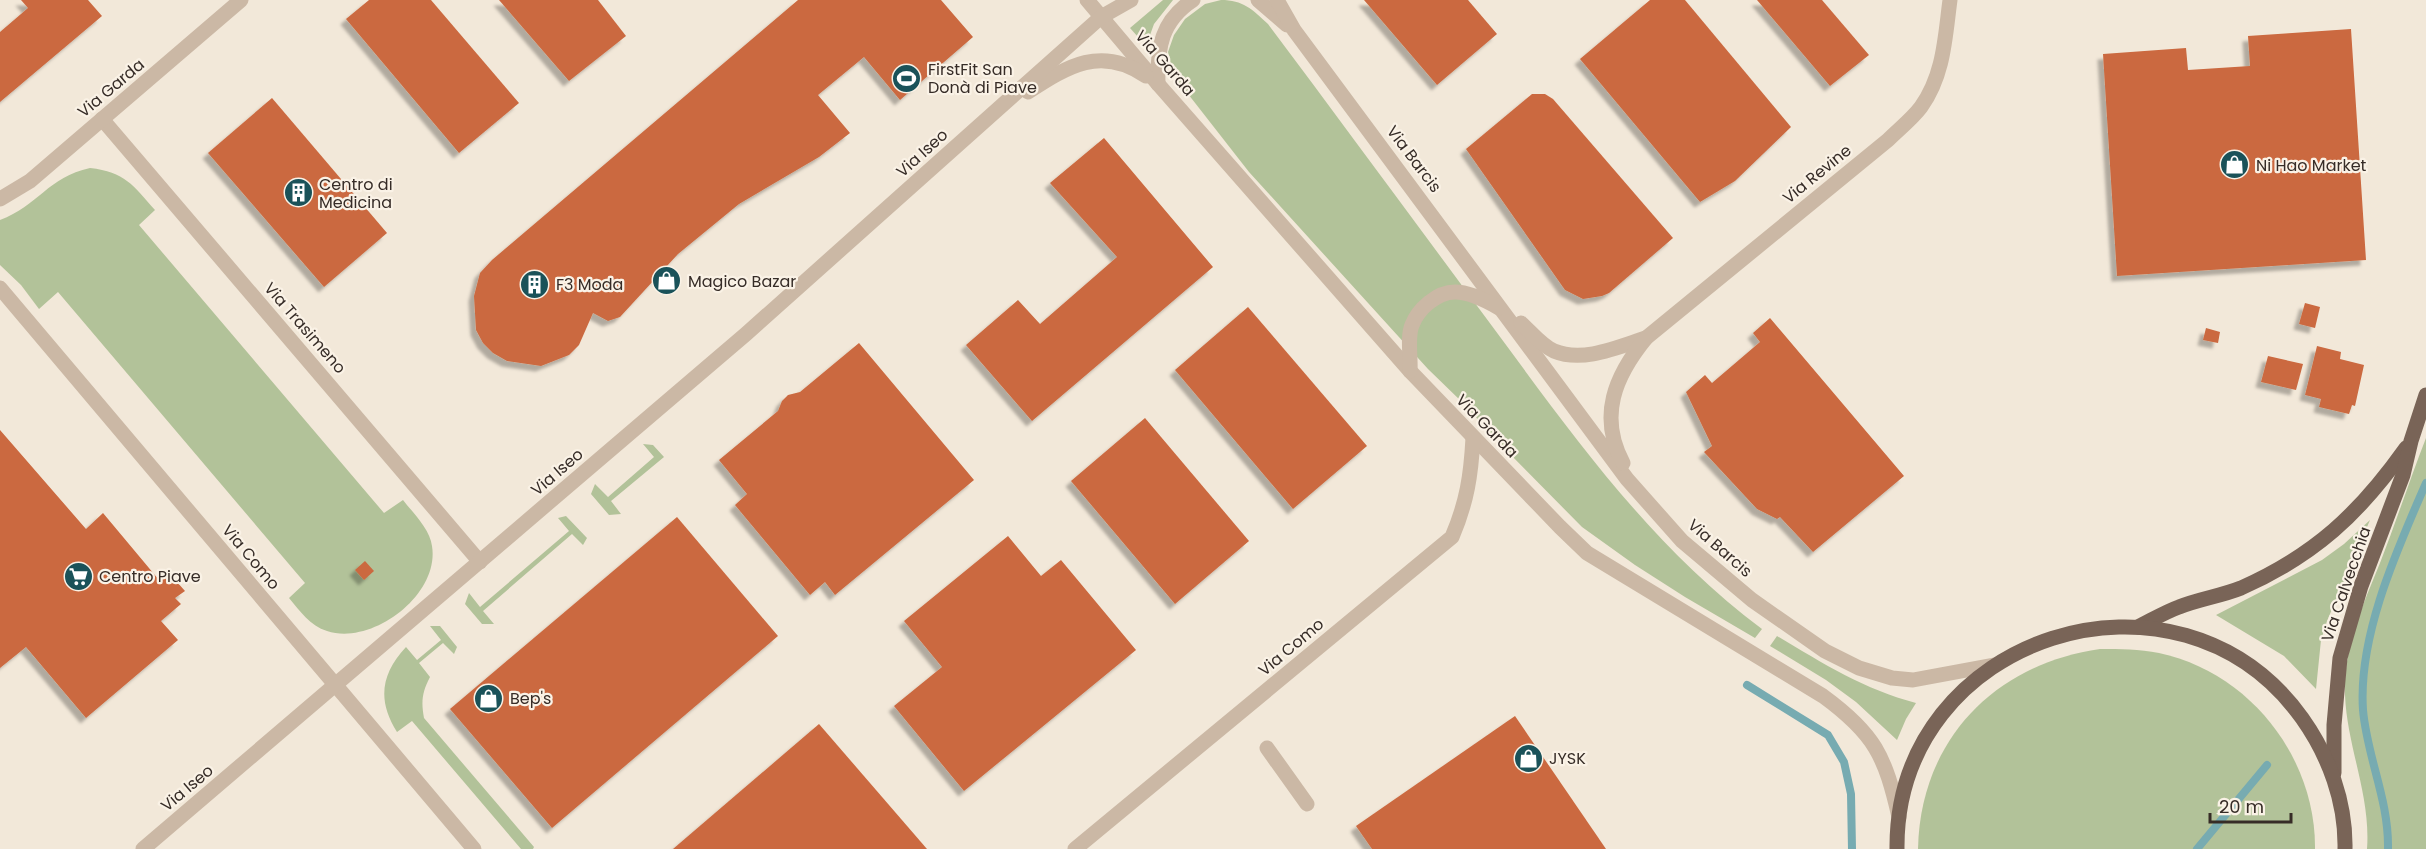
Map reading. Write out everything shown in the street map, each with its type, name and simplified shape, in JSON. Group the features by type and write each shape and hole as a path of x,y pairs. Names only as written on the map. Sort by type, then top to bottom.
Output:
{"main road":[{"name":"Via Calvecchia","path":"2334,778 2334,725 2340,658 2361,586 2403,475 2411,441 2426,396"},
{"name":"Via Calvecchia","path":"2138,627 2179,607 2238,589 2296,559 2323,539 2367,500 2411,441"},
{"path":"1897,849 1899,817 1909,776 1931,731 1962,692 1994,665 2028,646 2063,634 2093,628 2138,627 2179,634 2205,643 2236,658 2280,692 2298,712 2317,741 2334,778 2343,818 2345,849"}],"street":[{"name":"Via Garda","path":"0,198 30,181 241,0"},
{"name":"Via Garda","path":"1087,0 1410,371 1587,553 1823,696 1850,716 1871,739 1884,764 1891,782 1899,817"},
{"name":"Via Iseo","path":"143,849 746,334 1101,16 1131,0"},
{"path":"1158,84 1157,61 1163,36 1172,17 1194,0"},
{"name":"Via Barcis","path":"1258,0 1294,30"},
{"name":"Via Barcis","path":"1277,0 1294,30 1627,479 1682,541 1752,600 1825,651 1859,668 1892,678 1913,680 1994,665"},
{"name":"Via Revine","path":"1652,509 1617,452 1612,428 1612,403 1616,384 1627,361 1646,338 1888,140 1920,109 1931,91 1941,66 1950,0"},
{"name":"Via Iseo","path":"989,117 1059,73 1088,62 1117,61 1138,70 1158,84"},
{"name":"Via Trasimeno","path":"102,119 480,562"},
{"name":"Via Como","path":"0,288 474,849"},
{"name":"Via Barcis","path":"1410,371 1411,326 1420,310 1435,298 1454,292 1485,300 1503,311"},
{"name":"Via Revine","path":"1503,311 1518,320 1554,351 1581,355 1646,338"},
{"name":"Via Como","path":"1075,849 1452,537 1463,512 1470,480 1473,438"},
{"path":"1267,748 1307,804"}],"green space":[{"path":"1163,0 1173,0 1154,24 1146,46 1130,28"},
{"path":"1221,0 1247,6 1268,24 1584,449 1616,488 1684,562 1762,629 1755,638 1635,565 1582,527 1428,369 1249,172 1174,76 1168,52 1174,35 1185,19 1205,4"},
{"path":"90,168 120,176 155,210 139,225 384,513 403,500 421,522 431,540 432,564 425,582 414,598 382,624 364,631 345,634 321,629 310,622 289,598 305,583 58,292 39,309 21,285 0,265 0,220 24,207 64,178"},
{"path":"2426,438 2426,849 2367,849 2366,810 2347,714 2345,678 2347,661 2361,611"},
{"path":"643,444 653,445 664,457 611,501 621,514 609,515 591,494 595,484 608,497 654,457"},
{"path":"566,516 587,538 583,545 572,534 483,611 494,624 482,624 465,604 469,593 480,607 569,531 558,518"},
{"path":"2370,520 2327,621 2321,640 2316,689 2284,656 2216,615 2322,560"},
{"path":"430,626 440,626 457,647 454,654 443,643 419,663 430,677 423,697 424,718 534,847 533,849 521,849 412,721 397,732 391,720 384,698 391,667 406,647 417,660 441,640"},
{"path":"1777,636 1861,683 1916,703 1897,740 1856,702 1826,680 1770,646"},
{"path":"2100,649 2159,653 2192,663 2221,679 2248,699 2271,724 2290,752 2304,782 2312,815 2315,849 1918,849 1922,810 1932,774 1949,742 1970,714 1996,690 2027,671 2062,657"}],"building":[{"path":"21,0 88,0 102,16 0,102 0,32 28,8"},
{"path":"369,0 431,0 519,103 459,153 346,19"},
{"path":"499,0 598,0 626,36 569,81"},
{"path":"798,0 941,0 973,37 900,100 864,57 818,95 850,133 819,157 739,204 678,254 620,317 608,321 593,313 579,345 569,355 541,366 507,361 493,353 483,343 476,330 474,296 480,273 492,260"},
{"path":"1364,0 1468,0 1497,34 1437,85"},
{"path":"1650,0 1685,0 1791,127 1735,181 1700,202 1580,59"},
{"path":"1757,0 1822,0 1869,55 1830,86"},
{"name":"Ni Hao Market","path":"2351,29 2366,260 2117,276 2103,54 2186,48 2188,70 2250,66 2248,36"},
{"path":"1532,94 1545,94 1553,99 1673,238 1609,293 1602,296 1583,299 1565,290 1466,149"},
{"name":"Centro di Medicina","path":"272,98 387,233 324,287 208,153"},
{"path":"1104,138 1213,267 1032,421 966,345 1018,300 1040,324 1117,257 1050,183"},
{"path":"2305,303 2320,307 2315,328 2299,324"},
{"path":"1248,307 1367,446 1293,509 1175,370"},
{"path":"1770,318 1904,476 1813,552 1780,517 1777,519 1757,509 1704,452 1712,446 1686,392 1705,375 1712,383 1760,342 1753,333"},
{"path":"2206,328 2220,332 2218,343 2203,340"},
{"path":"859,343 974,480 835,595 825,582 810,595 735,505 747,494 719,460 778,411 782,401 788,395 800,392"},
{"path":"2317,346 2341,352 2340,359 2364,365 2355,406 2352,405 2349,414 2319,407 2321,399 2305,395"},
{"path":"2268,356 2303,364 2296,390 2261,382"},
{"path":"1145,418 1249,541 1175,604 1071,481"},
{"name":"Centro Piave","path":"0,430 86,529 103,513 159,580 169,573 185,591 175,598 181,604 161,621 178,640 86,718 26,647 0,668"},
{"path":"677,517 778,636 552,828 450,709"},
{"path":"1008,536 1041,576 1061,560 1136,650 964,791 894,706 942,667 904,621"},
{"path":"365,561 374,571 364,580 355,570"},
{"path":"1515,716 1606,849 1372,849 1356,826"},
{"path":"819,724 927,849 673,849"}],"waterway":[{"path":"2388,849 2382,796 2365,727 2363,681 2373,623 2382,594 2403,536 2426,483"},
{"path":"1747,685 1828,735 1844,762 1851,794 1852,849"},
{"path":"2197,849 2267,765"}],"place":[{"name":"FirstFit San Donà di Piave","path":"907,78"},
{"name":"Ni Hao Market","path":"2235,165"},
{"name":"Centro di Medicina","path":"298,193"},
{"name":"Magico Bazar","path":"667,281"},
{"name":"F3 Moda","path":"535,284"},
{"name":"Centro Piave","path":"78,576"},
{"name":"Bep's","path":"489,698"},
{"name":"JYSK","path":"1528,758"}]}
